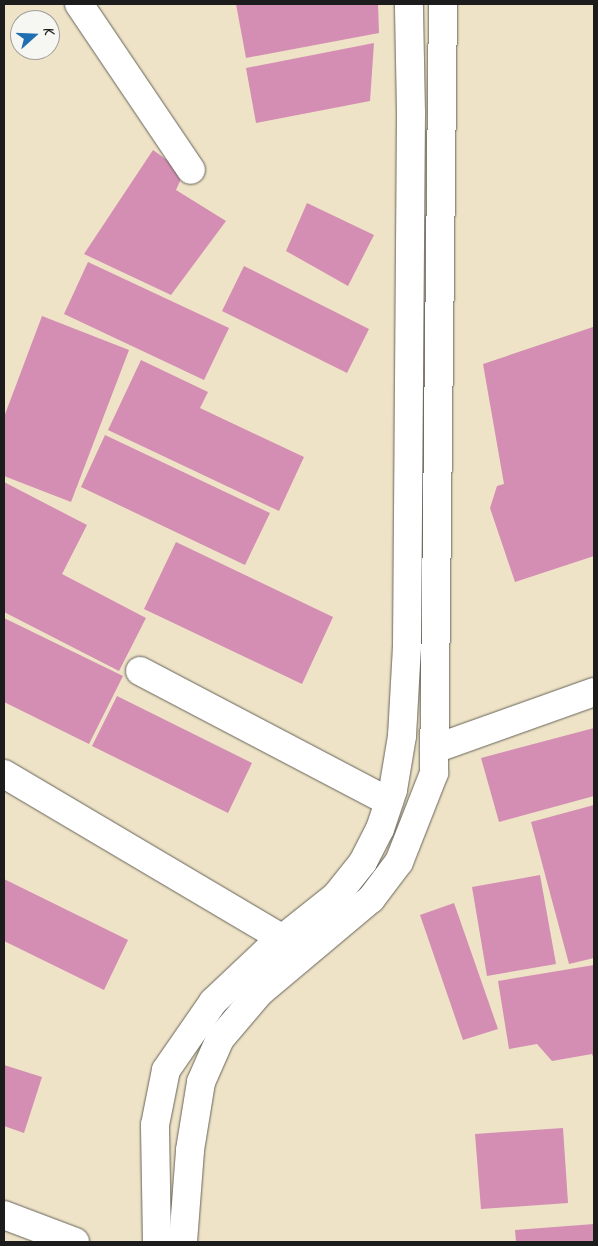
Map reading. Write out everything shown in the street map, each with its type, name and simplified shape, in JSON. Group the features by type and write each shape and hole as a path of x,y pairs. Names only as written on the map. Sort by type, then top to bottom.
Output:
{"street":[{"path":"79,4 191,170"},
{"path":"157,1242 155,1124 166,1070 213,1002 283,939 336,896 363,862 388,802 402,736 407,646 411,123 409,4"},
{"path":"183,1242 190,1150 201,1082 220,1039 260,992 371,899 399,862 434,773 443,4"},
{"path":"140,671 388,802"},
{"path":"434,749 594,692"},
{"path":"4,774 283,939"},
{"path":"4,1215 76,1242"}],"building":[{"path":"236,4 378,4 379,33 246,58"},
{"path":"374,43 370,101 256,123 246,68"},
{"path":"153,150 184,172 176,190 226,221 171,295 84,254"},
{"path":"307,203 374,235 348,286 286,251"},
{"path":"88,262 229,328 204,380 64,314"},
{"path":"244,266 369,329 347,373 222,311"},
{"path":"42,316 129,350 71,502 4,476 4,417"},
{"path":"593,327 594,556 515,582 490,508 497,486 504,484 483,364"},
{"path":"141,360 208,392 200,408 304,457 279,511 108,430"},
{"path":"105,435 270,513 245,565 81,487"},
{"path":"4,482 87,525 62,574 146,618 119,671 4,612"},
{"path":"176,542 333,617 302,684 144,609"},
{"path":"4,618 123,676 89,744 4,702"},
{"path":"117,696 252,763 228,813 92,746"},
{"path":"594,728 594,796 499,822 481,758"},
{"path":"594,805 594,958 569,964 531,822"},
{"path":"540,875 556,964 487,976 472,887"},
{"path":"4,879 128,940 104,990 4,941"},
{"path":"454,903 498,1029 463,1040 420,915"},
{"path":"594,965 594,1059 592,1054 552,1061 537,1044 509,1049 498,981"},
{"path":"4,1065 42,1077 24,1133 4,1126"},
{"path":"563,1128 568,1203 481,1209 475,1134"},
{"path":"594,1224 594,1242 516,1242 515,1230"}]}
